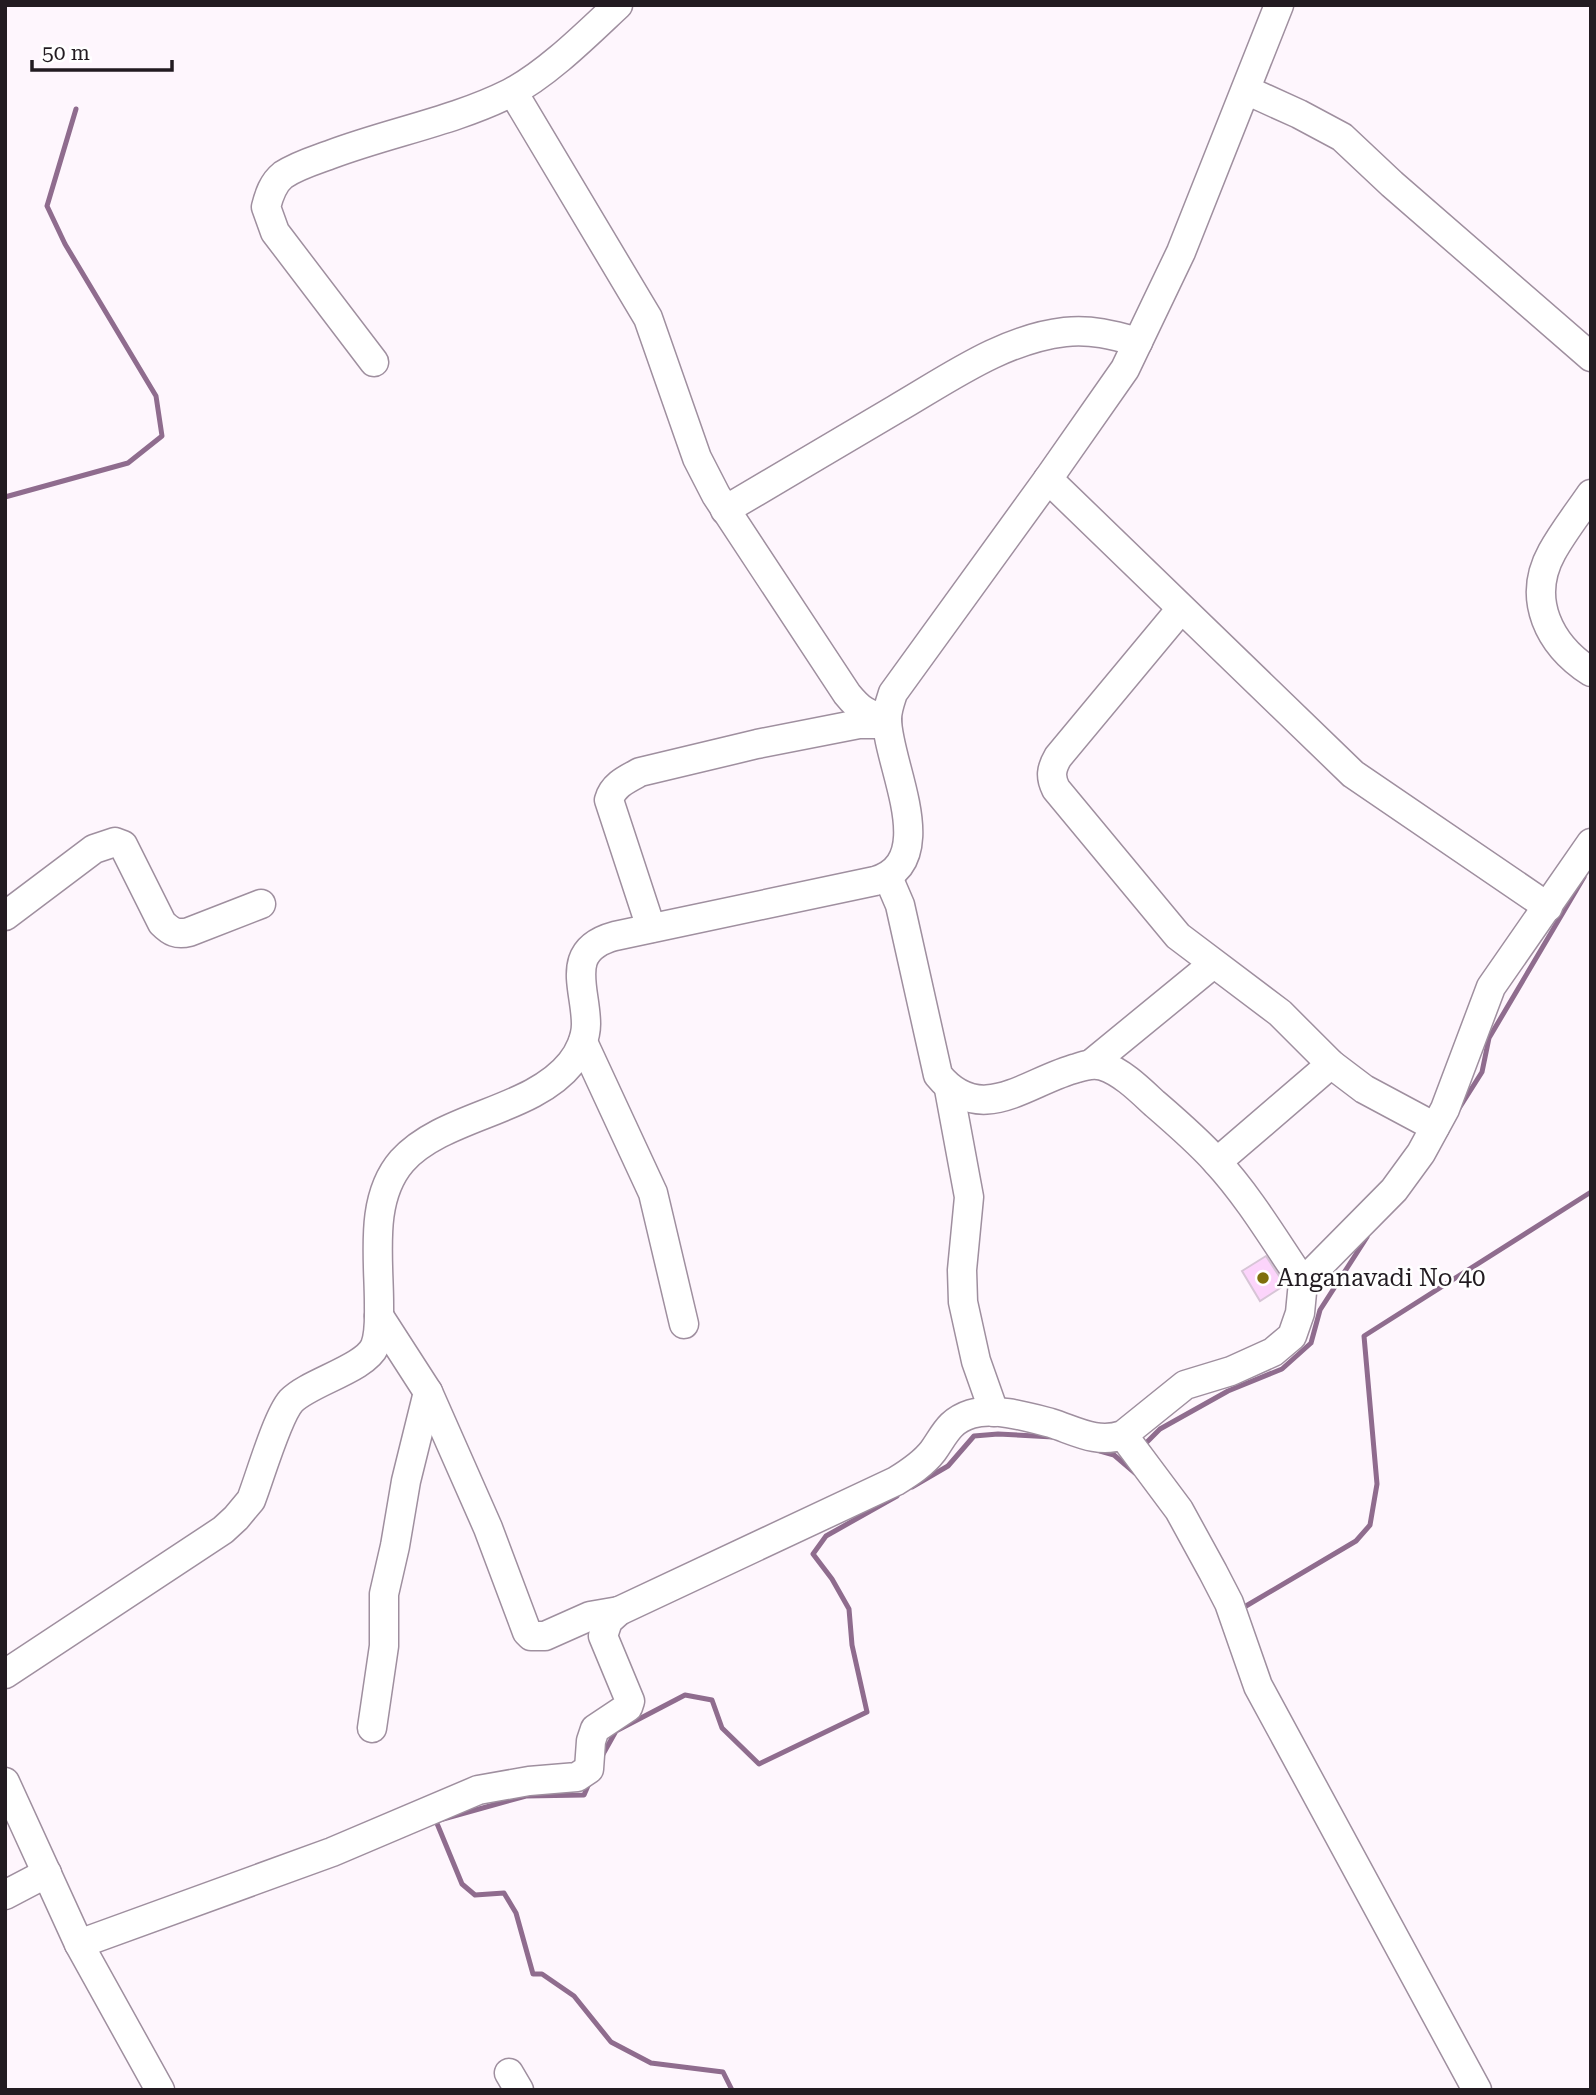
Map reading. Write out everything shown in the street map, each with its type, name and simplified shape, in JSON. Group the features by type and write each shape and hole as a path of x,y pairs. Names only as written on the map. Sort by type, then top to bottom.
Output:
{"street":[{"path":"374,362 275,232 266,208 275,184 283,176 307,163 373,138 477,108 513,92 564,54 618,5"},
{"path":"5,1674 199,1546 236,1518 251,1500 289,1405 301,1393 369,1354 374,1347 379,1316 380,1210 384,1191 392,1174 402,1161 424,1143 538,1090 561,1076 574,1060 583,1042 586,1025 580,981 584,958 603,939 888,877 896,870 903,856 908,824 903,785 887,722 893,693 1125,369 1181,252 1279,5"},
{"path":"1246,90 1342,136 1591,357"},
{"path":"513,92 648,318 697,458 725,509 847,694 869,715 887,722"},
{"path":"725,509 1001,350 1035,338 1065,332 1098,330 1138,342"},
{"path":"1048,479 1353,774 1548,906"},
{"path":"1591,494 1551,553 1543,578 1541,602 1543,616 1557,640 1591,672"},
{"path":"1181,609 1058,758 1052,766 1051,780 1170,927 1213,964 1280,1013 1331,1064 1364,1089 1435,1127"},
{"path":"651,928 609,800 614,789 640,772 757,744 859,724 887,722"},
{"path":"5,916 94,849 115,842 123,845 162,923 178,934 261,904"},
{"path":"79,1944 332,1852 478,1790 530,1780 577,1777 584,1773 591,1763 591,1741 595,1729 628,1707 630,1701 603,1636 608,1620 619,1611 896,1481 917,1468 934,1450 940,1437 952,1423 971,1414 994,1412 1049,1423 1091,1437 1112,1439 1124,1435 1185,1385 1231,1371 1273,1352 1292,1336 1300,1313 1303,1282 1394,1189 1421,1153 1445,1109 1491,987 1591,843"},
{"path":"888,877 900,905 938,1075 949,1089 959,1096 984,1101 1001,1097 1091,1064 1213,964"},
{"path":"583,1042 653,1193 684,1324"},
{"path":"1091,1064 1114,1071 1141,1091 1217,1162 1249,1202 1303,1282"},
{"path":"1217,1162 1331,1064"},
{"path":"949,1089 969,1196 962,1270 963,1302 976,1361 994,1412"},
{"path":"379,1316 428,1392 488,1528 527,1632 531,1636 545,1636 590,1616 619,1611"},
{"path":"372,1728 384,1646 384,1594 406,1481 428,1392"},
{"path":"1124,1435 1179,1510 1213,1572 1233,1614 1258,1686 1477,2090"},
{"path":"5,1783 79,1944 160,2090"},
{"path":"5,1895 47,1873"}],"building":[{"name":"Anganavadi No 40","path":"1266,1256 1285,1285 1260,1301 1242,1271"}],"waterway":[{"path":"5,497 128,463 162,436 156,396 65,244 47,206 76,109"},
{"path":"1458,1110 1482,1072 1489,1038 1584,877"},
{"path":"1246,1606 1356,1541 1370,1525 1377,1484 1364,1336 1591,1192"},
{"path":"1147,1442 1160,1429 1228,1391 1282,1369 1311,1343 1320,1310 1367,1237"},
{"path":"912,1487 948,1466 974,1436 998,1434 1053,1437"},
{"path":"1100,1451 1114,1455 1135,1473"},
{"path":"602,1756 616,1731 685,1695 712,1700 722,1728 759,1764 867,1712 852,1645 849,1609 832,1579 813,1554 826,1536 897,1496"},
{"path":"590,1781 584,1795 526,1796 436,1821 462,1884 475,1895 504,1893 516,1913 533,1974 542,1974 574,1996 611,2042 651,2063 723,2072 732,2090"}],"place":[{"name":"Anganavadi No 40","path":"1263,1278"}]}
